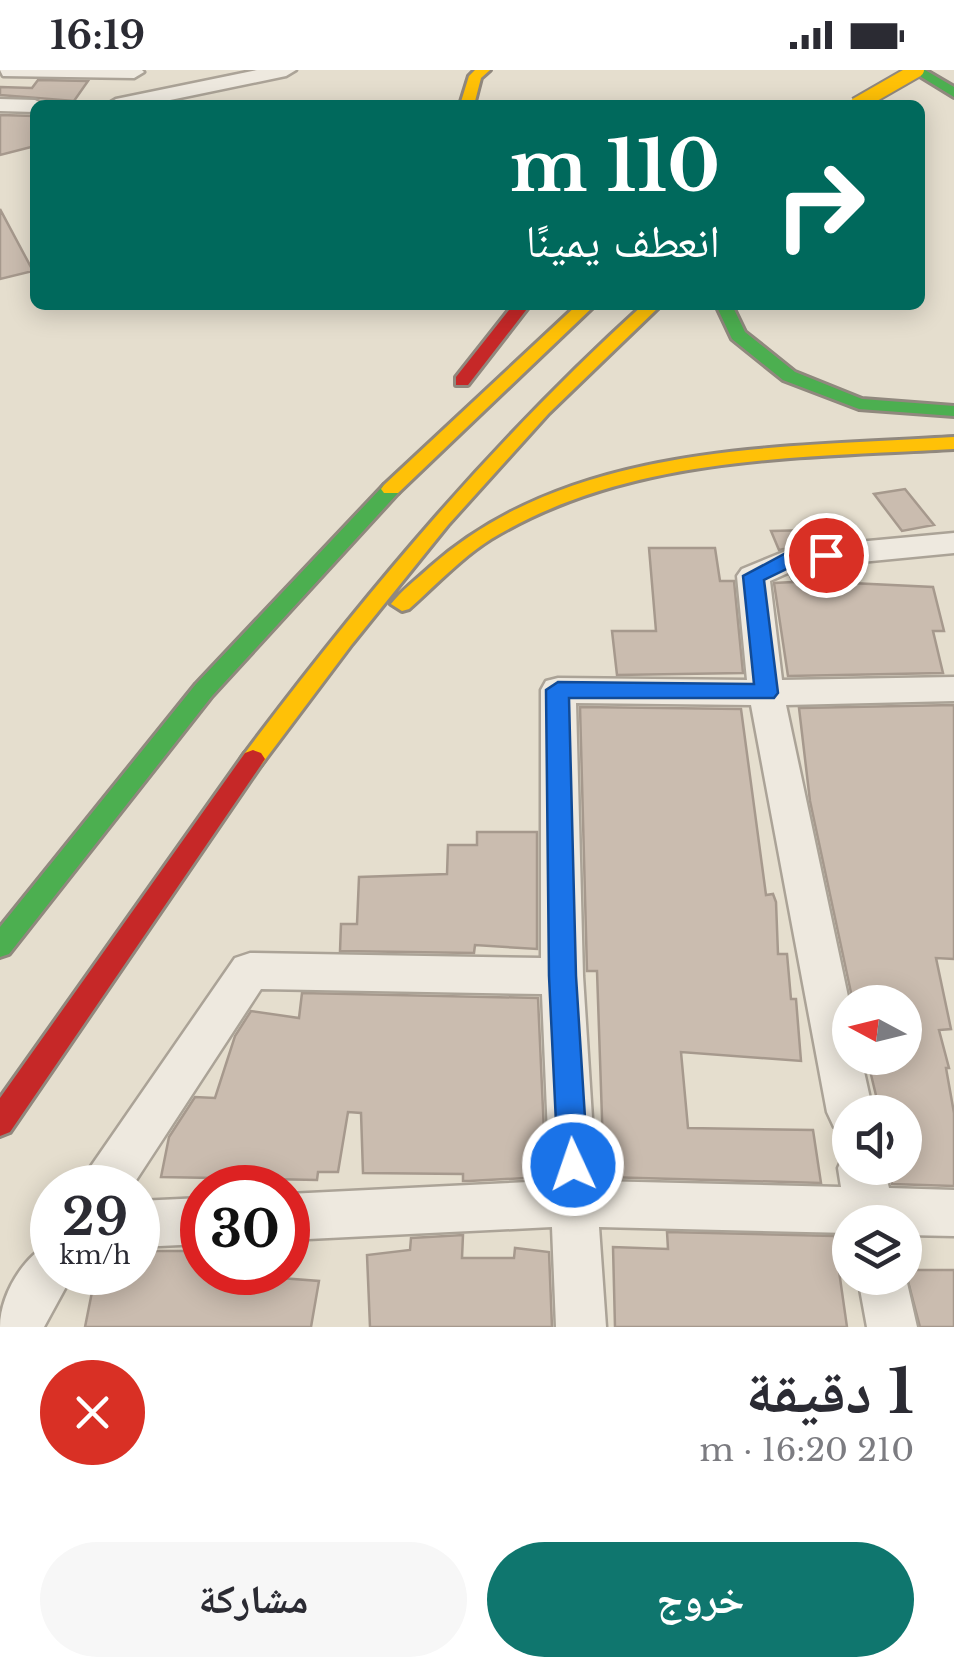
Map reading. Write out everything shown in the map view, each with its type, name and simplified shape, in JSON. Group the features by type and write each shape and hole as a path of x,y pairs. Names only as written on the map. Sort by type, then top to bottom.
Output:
{"main road":[{"path":"466,100 475,76 484,70"},
{"path":"865,100 917,70 954,90"},
{"path":"925,104 954,90"},
{"path":"452,394 518,310"},
{"path":"265,618 491,389 581,310"},
{"path":"0,1122 150,900 315,676 426,538 539,412 648,310"},
{"path":"726,310 738,335 789,376 859,404 954,410"},
{"path":"0,946 75,844 426,423"},
{"path":"315,676 496,528 590,487 651,471 734,458 954,443"}],"street":[{"path":"2,70 135,71 128,100"},
{"path":"141,100 215,78 286,70"},
{"path":"0,105 30,106"},
{"path":"847,1095 766,693 753,576 793,558 954,543"},
{"path":"581,1327 562,976 558,690 766,693 954,689"},
{"path":"119,1165 250,971 562,976"},
{"path":"310,1216 576,1203 868,1199 954,1213"},
{"path":"16,1327 35,1295"},
{"path":"885,1295 892,1327"}],"building":[{"path":"38,80 88,81 75,100 0,95 0,87 32,88"},
{"path":"0,115 30,116 30,147 0,155"},
{"path":"0,209 30,272 0,279"},
{"path":"905,489 934,525 902,531 874,494"},
{"path":"813,530 817,542 779,550 771,531"},
{"path":"649,548 715,548 720,581 734,581 743,673 617,675 612,631 656,631"},
{"path":"826,569 830,582 933,587 944,631 933,631 943,673 788,676 774,583 793,582 790,576 800,572"},
{"path":"954,705 954,959 936,958 951,1029 939,1030 949,1068 954,1113 954,1186 922,1185 922,1095 876,1095 871,1075 922,1075 922,985 849,985 810,801 799,708"},
{"path":"580,707 741,709 766,895 773,894 776,902 778,954 787,954 791,999 796,999 801,1061 681,1052 688,1128 813,1130 821,1183 604,1177 597,971 587,971"},
{"path":"477,832 537,832 537,949 475,945 474,953 340,951 341,924 357,924 359,877 447,874 448,845 477,845"},
{"path":"302,993 538,998 546,1177 463,1181 463,1174 363,1173 361,1113 348,1112 338,1172 318,1172 317,1180 310,1180 310,1165 180,1165 180,1177 161,1177 169,1137 195,1097 215,1098 235,1036 251,1011 299,1018"},
{"path":"667,1232 832,1236 832,1295 842,1295 847,1327 615,1327 613,1247 668,1249"},
{"path":"463,1235 462,1258 514,1258 515,1248 549,1252 552,1327 370,1327 367,1255 410,1250 411,1238"},
{"path":"160,1251 180,1251 180,1295 310,1295 310,1280 319,1281 311,1327 85,1327 91,1295 160,1295"},
{"path":"922,1270 954,1270 954,1327 920,1327 912,1295 922,1295"}],"traffic: fast":[{"path":"916,70 954,93"},
{"path":"726,310 738,335 789,376 859,404 954,411"},
{"path":"0,946 204,690 391,489"}],"traffic: slow":[{"path":"468,100 475,76 484,70"},
{"path":"865,100 917,70"},
{"path":"391,489 582,310"},
{"path":"253,759 344,638 491,464 648,310"},
{"path":"402,604 484,535 537,507 593,485 712,460 954,443"}],"traffic: jam":[{"path":"462,381 518,310"},
{"path":"0,1122 253,759"}],"route":[{"path":"573,1165 562,976 558,690 766,693 753,576 793,558 826,555"}]}
